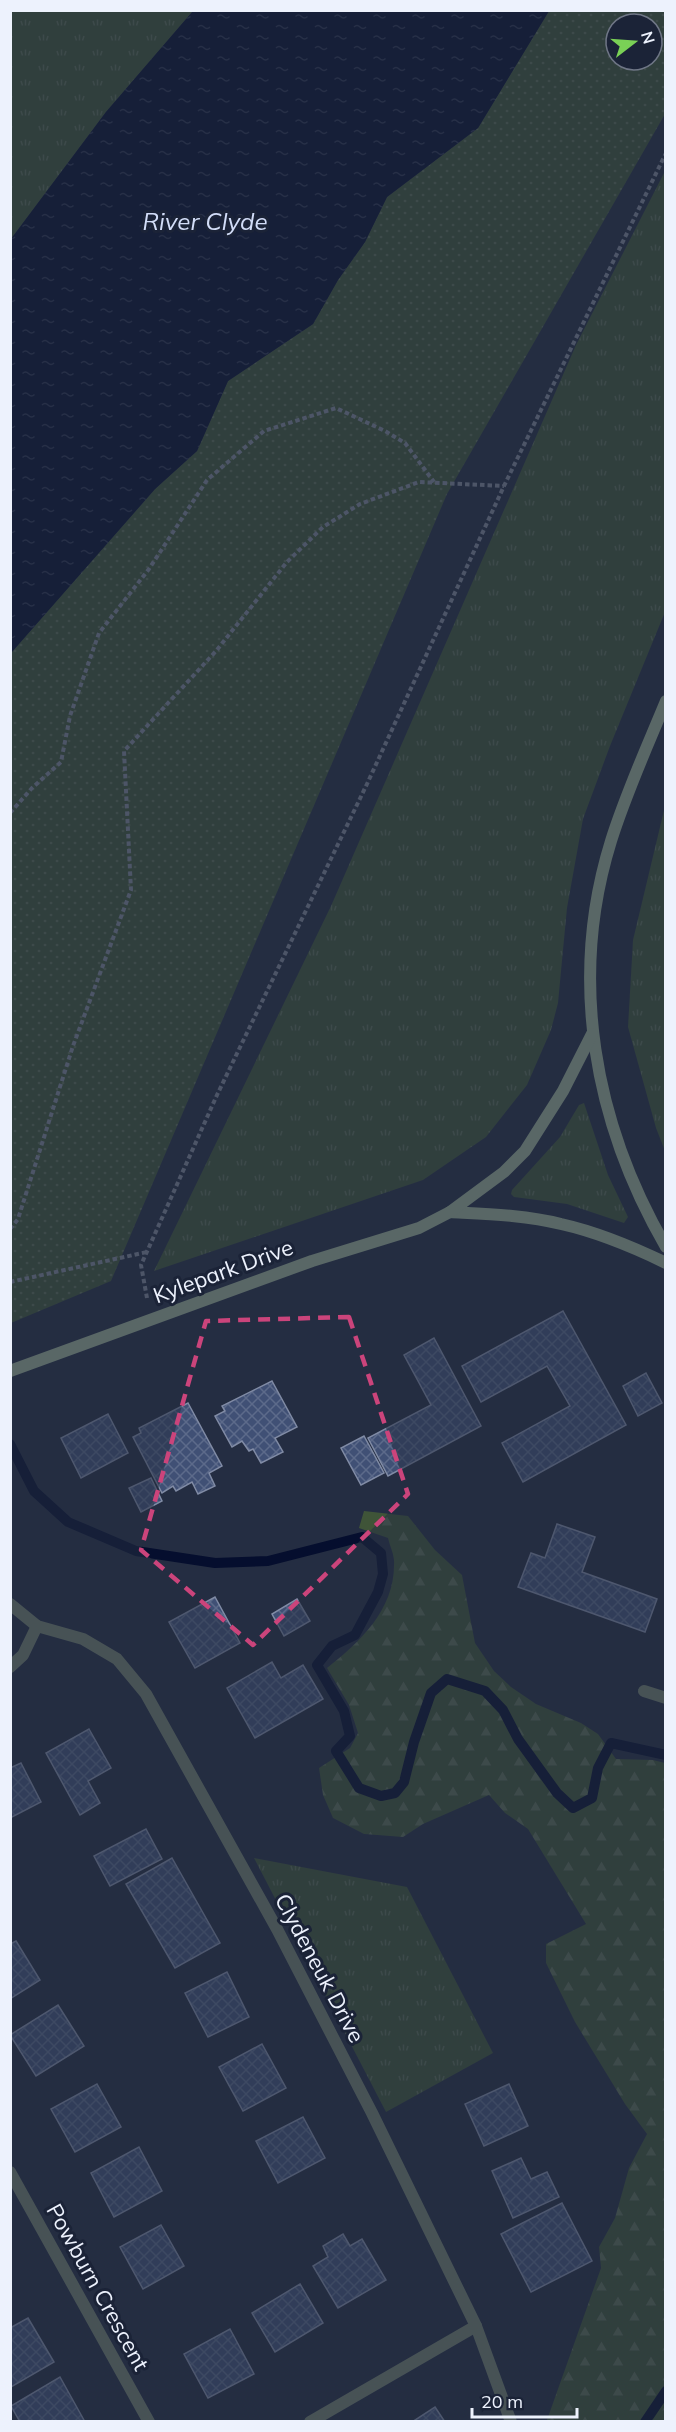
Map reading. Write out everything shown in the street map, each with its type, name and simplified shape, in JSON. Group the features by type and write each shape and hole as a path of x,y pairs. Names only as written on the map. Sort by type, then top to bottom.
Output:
{"street":[{"path":"666,701 610,841 601,880 590,971 592,1034 619,1151 666,1247"},
{"name":"Kylepark Drive","path":"10,1371 312,1262 419,1228 450,1212 504,1173 525,1151 563,1091 592,1034"},
{"path":"450,1212 518,1217 562,1224 629,1247 666,1263"},
{"name":"Clydeneuk Drive","path":"10,1604 37,1626 82,1639 117,1659 146,1694 277,1929 372,2113 476,2326 511,2421"},
{"path":"10,1667 23,1656 37,1626"},
{"path":"644,1691 666,1698"},
{"name":"Powburn Crescent","path":"10,2172 149,2421"},
{"path":"310,2421 476,2326"}],"path":[{"path":"152,1318 141,1265 217,1095 362,795 504,486 666,153"},
{"path":"10,813 32,788 61,762 70,716 99,633 149,569 207,480 264,431 336,408 405,443 435,483"},
{"path":"10,1229 18,1219 73,1046 131,890 124,751 216,651 287,562 323,527 360,504 419,482 504,486"},
{"path":"10,1282 147,1252"}],"highlighted area":[{"path":"349,1317 408,1494 253,1645 141,1550 206,1321"}],"green space":[{"path":"11,11 193,11 106,112 11,239"},
{"path":"549,11 665,11 665,114 447,494 111,1281 11,1323 11,653 155,489 197,451 228,381 313,324 338,280 365,242 387,197 478,128"},
{"path":"665,171 665,612 583,819 567,908 558,1003 551,1030 527,1085 486,1137 423,1180 154,1271 331,906 576,345"},
{"path":"665,806 665,1151 656,1128 628,1027 633,940"},
{"path":"584,1103 608,1175 628,1217 624,1223 567,1204 514,1197 511,1194 512,1190 560,1137 579,1105"},
{"path":"364,1511 408,1516 435,1550 462,1575 475,1643 494,1671 511,1687 536,1704 581,1723 598,1734 616,1759 653,1760 665,1763 665,2421 548,2422 547,2420 601,2268 599,2247 615,2218 629,2168 647,2134 625,2104 575,2022 546,1963 546,1944 586,1924 528,1829 505,1813 489,1795 423,1824 403,1837 364,1834 333,1818 323,1795 319,1768 350,1748 358,1733 349,1705 327,1668 373,1624 382,1611 392,1581 394,1558 388,1538 359,1528"},
{"path":"254,1858 407,1887 493,2053 386,2112"}],"water":[{"name":"River Clyde","path":"193,11 549,11 478,128 387,197 365,242 338,280 313,324 228,381 197,451 155,489 11,653 11,239 106,112"}],"building":[{"path":"563,1311 626,1425 523,1482 502,1443 570,1406 547,1366 481,1402 462,1366"},
{"path":"434,1338 481,1426 388,1476 368,1438 431,1405 404,1355"},
{"path":"646,1373 662,1403 638,1416 623,1386"},
{"path":"272,1381 297,1427 275,1438 283,1452 261,1463 253,1449 249,1451 242,1441 232,1447 215,1416 225,1411 222,1406"},
{"path":"188,1403 222,1466 209,1473 215,1486 198,1494 192,1482 176,1491 173,1486 162,1493 133,1437 141,1433 139,1428"},
{"path":"108,1414 128,1453 81,1478 61,1438"},
{"path":"364,1436 384,1473 361,1485 341,1448"},
{"path":"151,1478 162,1501 141,1512 129,1488"},
{"path":"557,1524 595,1537 582,1572 657,1599 645,1632 518,1587 531,1553 545,1558"},
{"path":"215,1597 240,1643 195,1668 169,1622"},
{"path":"297,1599 310,1621 284,1636 272,1614"},
{"path":"272,1662 281,1678 303,1665 323,1699 255,1738 227,1688"},
{"path":"89,1729 111,1768 88,1781 100,1803 80,1815 46,1753"},
{"path":"21,1763 41,1802 10,1818 10,1768"},
{"path":"146,1829 162,1859 110,1886 94,1856"},
{"path":"172,1858 220,1943 175,1968 126,1884"},
{"path":"16,1941 40,1980 10,1999 10,1944"},
{"path":"227,1972 249,2017 208,2037 185,1993"},
{"path":"58,2005 84,2046 36,2076 10,2035"},
{"path":"262,2044 286,2088 243,2111 219,2067"},
{"path":"97,2084 121,2127 75,2152 51,2109"},
{"path":"509,2084 528,2126 484,2146 465,2104"},
{"path":"303,2117 325,2158 278,2183 256,2141"},
{"path":"139,2147 162,2191 114,2217 91,2173"},
{"path":"521,2158 531,2179 547,2172 559,2197 513,2218 492,2171"},
{"path":"562,2203 592,2261 531,2292 501,2234"},
{"path":"161,2225 184,2266 143,2289 120,2247"},
{"path":"343,2234 350,2246 362,2239 386,2280 338,2308 313,2266 328,2257 323,2246"},
{"path":"300,2284 323,2323 275,2352 252,2313"},
{"path":"28,2318 54,2362 11,2387 10,2328"},
{"path":"230,2329 254,2374 208,2398 184,2354"},
{"path":"60,2377 85,2422 20,2422 11,2406"},
{"path":"435,2407 445,2422 412,2422"}],"waterway":[{"path":"10,1444 34,1491 68,1522 136,1551 215,1563 268,1561 362,1537 381,1553 383,1574 378,1592 355,1635 332,1646 317,1665 344,1711 350,1736 336,1751 359,1788 381,1796 395,1793 404,1782 414,1742 431,1693 447,1679 485,1691 503,1710 518,1739 557,1793 573,1808 592,1798 598,1768 611,1743 666,1755"},
{"path":"645,2422 666,2391"}]}
